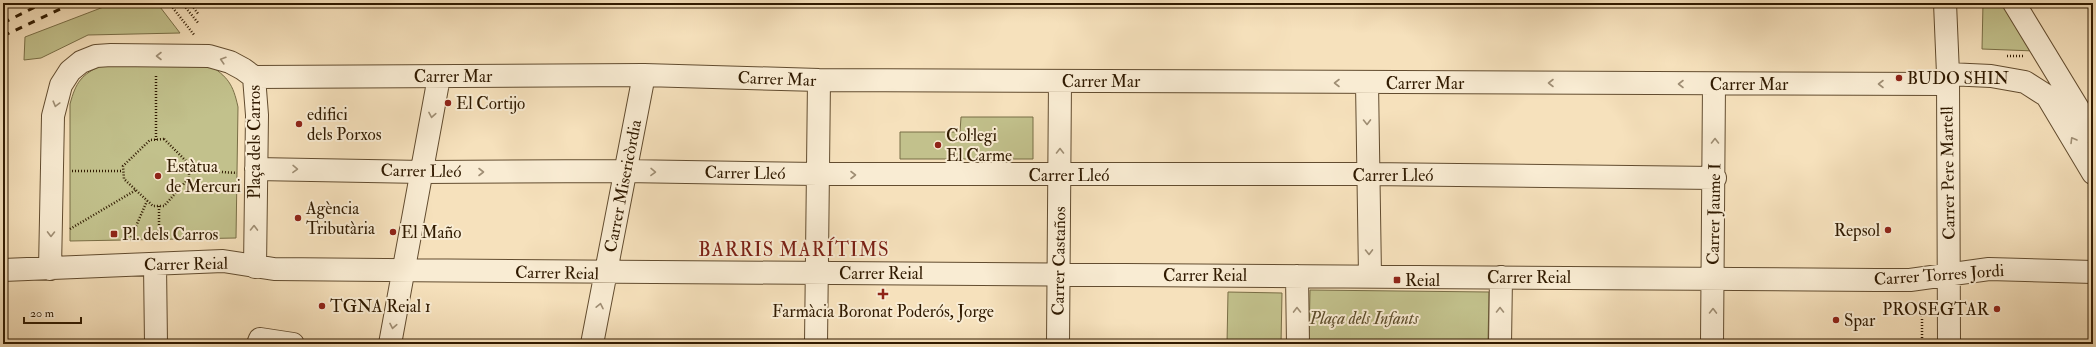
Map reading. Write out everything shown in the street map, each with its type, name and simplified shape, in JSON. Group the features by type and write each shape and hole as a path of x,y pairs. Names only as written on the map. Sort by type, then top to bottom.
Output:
{"street":[{"name":"Carrer Pere Martell","path":"1944,3 1948,79 1949,344"},
{"path":"2014,3 2093,134"},
{"name":"Plaça dels Carros","path":"50,268 53,116 61,85 70,71 81,62 96,56 209,56 230,62 254,77 257,115 255,267"},
{"name":"Carrer Mar","path":"254,77 644,75 819,80 1714,84 1948,79 1991,76 2025,82 2046,96 2093,173"},
{"name":"Carrer Misericòrdia","path":"592,344 607,273 624,171 644,75"},
{"path":"390,344 423,172 439,77"},
{"path":"816,344 819,80"},
{"name":"Carrer Castaños","path":"1058,344 1060,81"},
{"path":"1367,83 1370,276"},
{"name":"Carrer Jaume I","path":"1712,344 1715,178 1714,84"},
{"name":"Carrer Lleó","path":"256,168 423,172 624,171 1060,176 1368,174 1715,178"},
{"name":"Carrer Reial","path":"3,270 155,265 223,261 274,269 404,271 1713,278"},
{"path":"155,265 156,344"},
{"name":"Carrer Torres Jordi","path":"1713,278 1910,280 1989,269 2093,272"},
{"path":"1297,276 1298,344"},
{"path":"1500,344 1501,277"},
{"path":"259,341 293,344"}],"path":[{"path":"169,3 198,41"},
{"path":"182,3 199,24"},
{"path":"190,3 199,15"},
{"path":"156,56 156,140"},
{"path":"2004,56 2046,56"},
{"path":"164,139 189,164 189,170 189,178 164,206 153,206 124,179 123,166 150,140 164,139"},
{"path":"189,170 238,173 256,168"},
{"path":"52,171 123,171"},
{"path":"70,229 136,190"},
{"path":"130,240 148,201"},
{"path":"158,206 159,239"},
{"path":"1922,304 1922,344"}],"green space":[{"path":"114,3 157,3 180,33 88,35 41,58 24,60 25,37"},
{"path":"1983,3 2006,3 2035,51 1982,49"},
{"path":"208,64 229,82 234,92 238,107 236,238 70,241 70,104 80,80 89,72 102,65"},
{"path":"961,117 1033,117 1033,159 900,159 900,132 960,132"},
{"name":"Plaça dels Infants","path":"1310,290 1489,292 1488,344 1309,344"},
{"path":"1228,292 1282,293 1281,344 1227,344"}],"railway":[{"path":"3,23 43,3"},
{"path":"3,36 73,3"}],"place":[{"name":"BUDO SHIN","path":"1899,78"},
{"name":"El Cortijo","path":"448,103"},
{"name":"edifici dels Porxos","path":"299,124"},
{"name":"Col·legi El Carme","path":"938,145"},
{"name":"Estàtua de Mercuri","path":"158,176"},
{"name":"Agència Tributària","path":"298,218"},
{"name":"Repsol","path":"1888,230"},
{"name":"El Maño","path":"393,232"},
{"name":"Pl. dels Carros","path":"114,234"},
{"name":"Reial","path":"1397,280"},
{"name":"Farmàcia Boronat Poderós, Jorge","path":"883,294"},
{"name":"TGNA Reial 1","path":"322,306"},
{"name":"PROSEGTAR","path":"1997,309"},
{"name":"Spar","path":"1836,320"}],"district":[{"name":"BARRIS MARÍTIMS","path":"794,250"}]}
